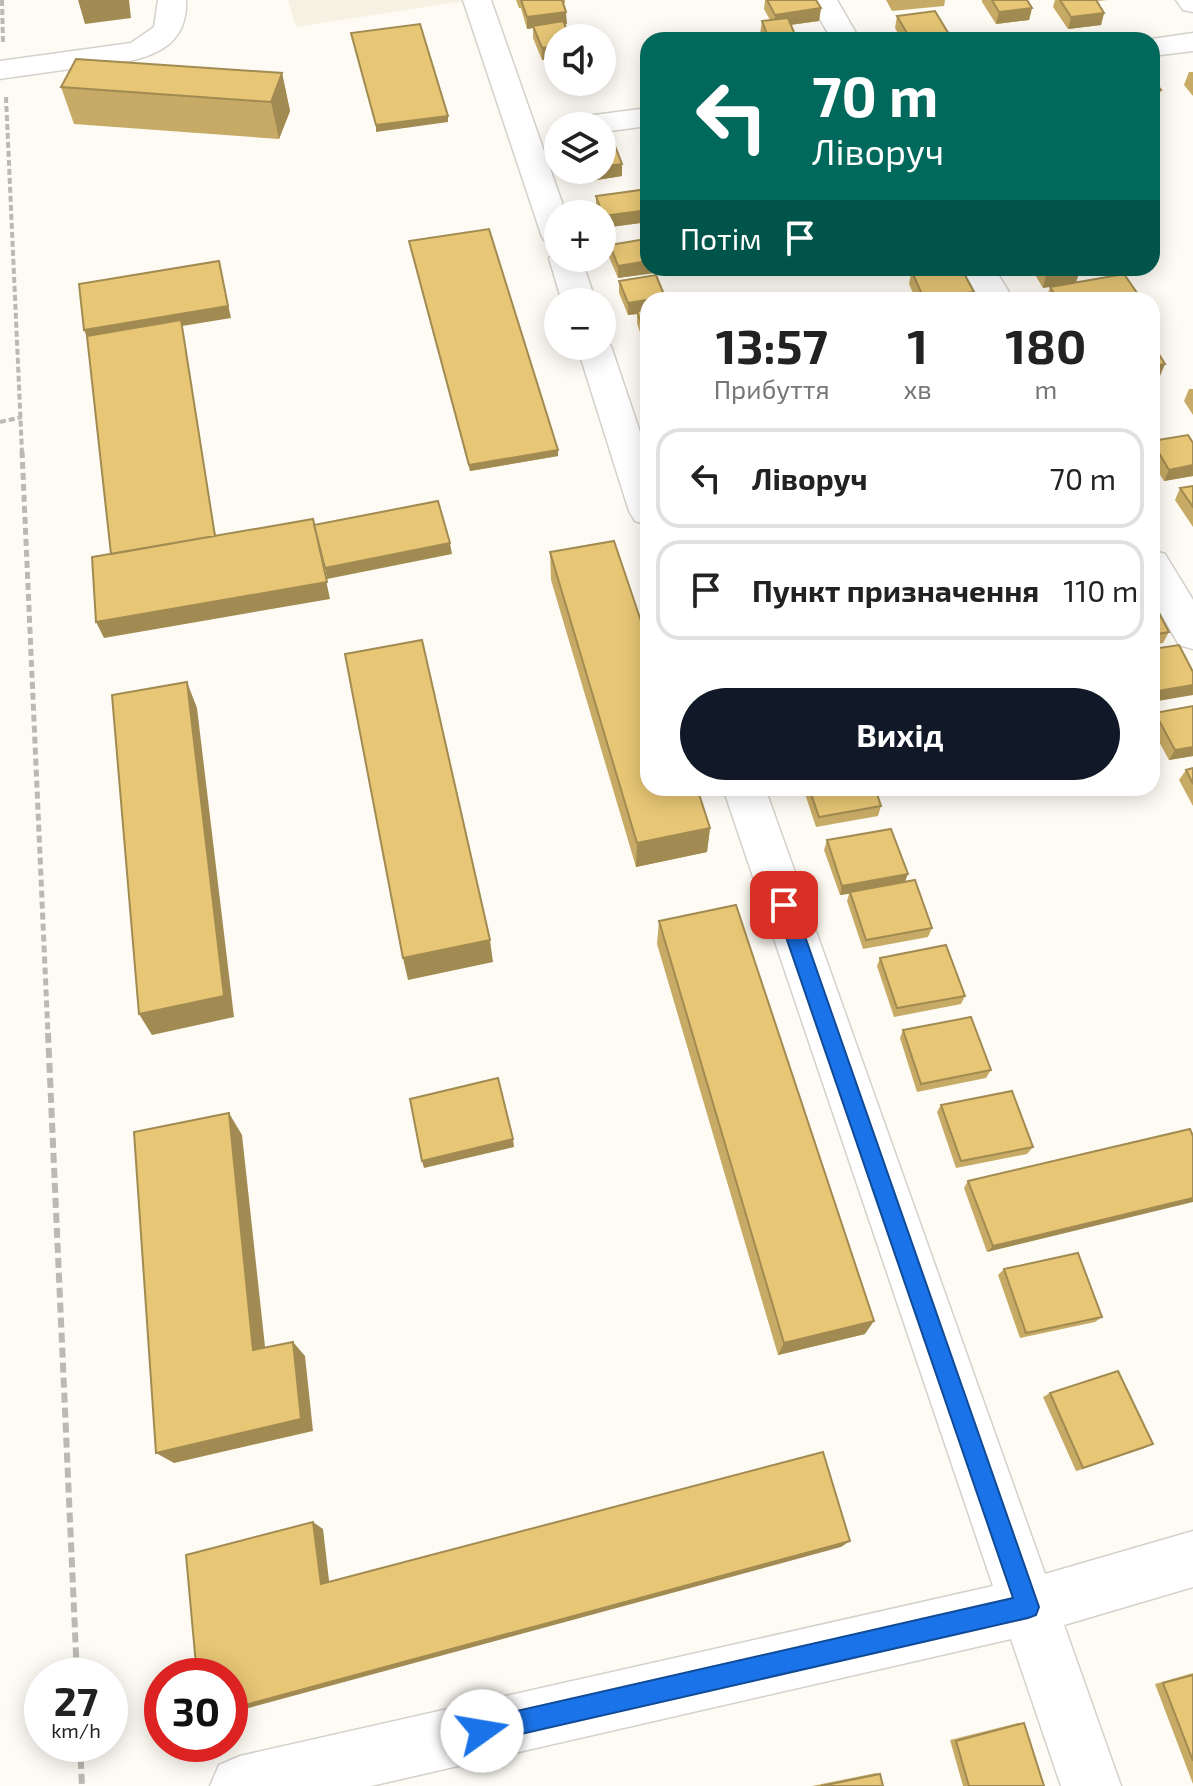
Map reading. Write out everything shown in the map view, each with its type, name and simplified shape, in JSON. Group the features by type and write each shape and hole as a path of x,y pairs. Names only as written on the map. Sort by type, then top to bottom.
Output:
{"street":[{"path":"2,69 138,51 157,41 170,27 172,0"},
{"path":"477,0 546,200"},
{"path":"823,0 841,32"},
{"path":"1160,46 1193,42"},
{"path":"616,121 640,118"},
{"path":"524,133 544,131"},
{"path":"599,360 640,487"},
{"path":"1160,578 1193,634"},
{"path":"747,796 1091,1786"},
{"path":"240,1786 1028,1607 1193,1559"}],"path":[{"path":"2,0 2,69 22,417 76,1658"},
{"path":"0,422 22,417"},
{"path":"81,1762 82,1786"}],"shaded area":[{"path":"288,0 464,0 464,1 296,27"}],"building":[{"path":"521,0 562,0 566,12 527,17"},
{"path":"767,0 816,0 821,8 775,15"},
{"path":"992,0 1027,0 1032,8 999,12"},
{"path":"1060,0 1096,0 1104,13 1071,17"},
{"path":"935,11 948,32 906,32 897,16"},
{"path":"788,18 794,32 766,32 762,21"},
{"path":"420,24 448,116 376,125 351,33"},
{"path":"544,24 544,48 542,48 533,26"},
{"path":"76,59 282,73 271,102 61,87"},
{"path":"616,149 622,164 616,165"},
{"path":"640,190 640,211 616,214 616,200 597,200 596,196"},
{"path":"489,229 558,450 469,465 409,241"},
{"path":"640,240 640,262 618,266 616,244"},
{"path":"219,261 228,306 84,330 79,284"},
{"path":"656,276 663,292 640,292 640,301 628,303 619,281"},
{"path":"914,276 965,276 974,292 921,292"},
{"path":"1125,276 1136,292 1053,292 1050,287"},
{"path":"181,320 215,536 111,554 87,336"},
{"path":"1188,435 1193,443 1193,465 1169,470 1160,455 1160,440"},
{"path":"1193,486 1193,507 1180,488"},
{"path":"438,501 450,543 325,568 314,525"},
{"path":"313,519 327,582 96,622 92,557"},
{"path":"614,541 640,618 640,796 700,796 710,828 637,843 550,552"},
{"path":"1160,615 1169,632 1160,634"},
{"path":"422,640 490,940 403,958 345,654"},
{"path":"1179,645 1193,672 1193,685 1160,691 1160,648"},
{"path":"187,682 224,996 139,1014 112,695"},
{"path":"1193,706 1193,747 1175,750 1160,722 1160,712"},
{"path":"1193,768 1193,784 1186,770"},
{"path":"812,796 878,796 881,806 819,817"},
{"path":"891,829 908,874 842,886 827,840"},
{"path":"915,880 932,928 866,940 850,892"},
{"path":"736,905 874,1321 784,1343 659,921"},
{"path":"946,945 965,996 897,1008 880,958"},
{"path":"971,1017 991,1070 921,1084 903,1030"},
{"path":"498,1078 513,1139 422,1161 410,1099"},
{"path":"1012,1091 1033,1147 961,1161 941,1105"},
{"path":"229,1113 253,1350 293,1342 301,1419 156,1453 134,1132"},
{"path":"1190,1129 1193,1136 1193,1198 993,1246 968,1181"},
{"path":"1078,1253 1102,1317 1026,1333 1004,1269"},
{"path":"1118,1371 1153,1444 1083,1468 1050,1393"},
{"path":"823,1452 850,1541 248,1704 248,1658 195,1658 186,1555 313,1522 321,1584"},
{"path":"1193,1675 1193,1761 1163,1683"},
{"path":"1024,1723 1044,1786 969,1786 956,1741"},
{"path":"880,1774 883,1786 821,1786"}],"route":[{"path":"482,1731 1028,1607 784,905"}]}
